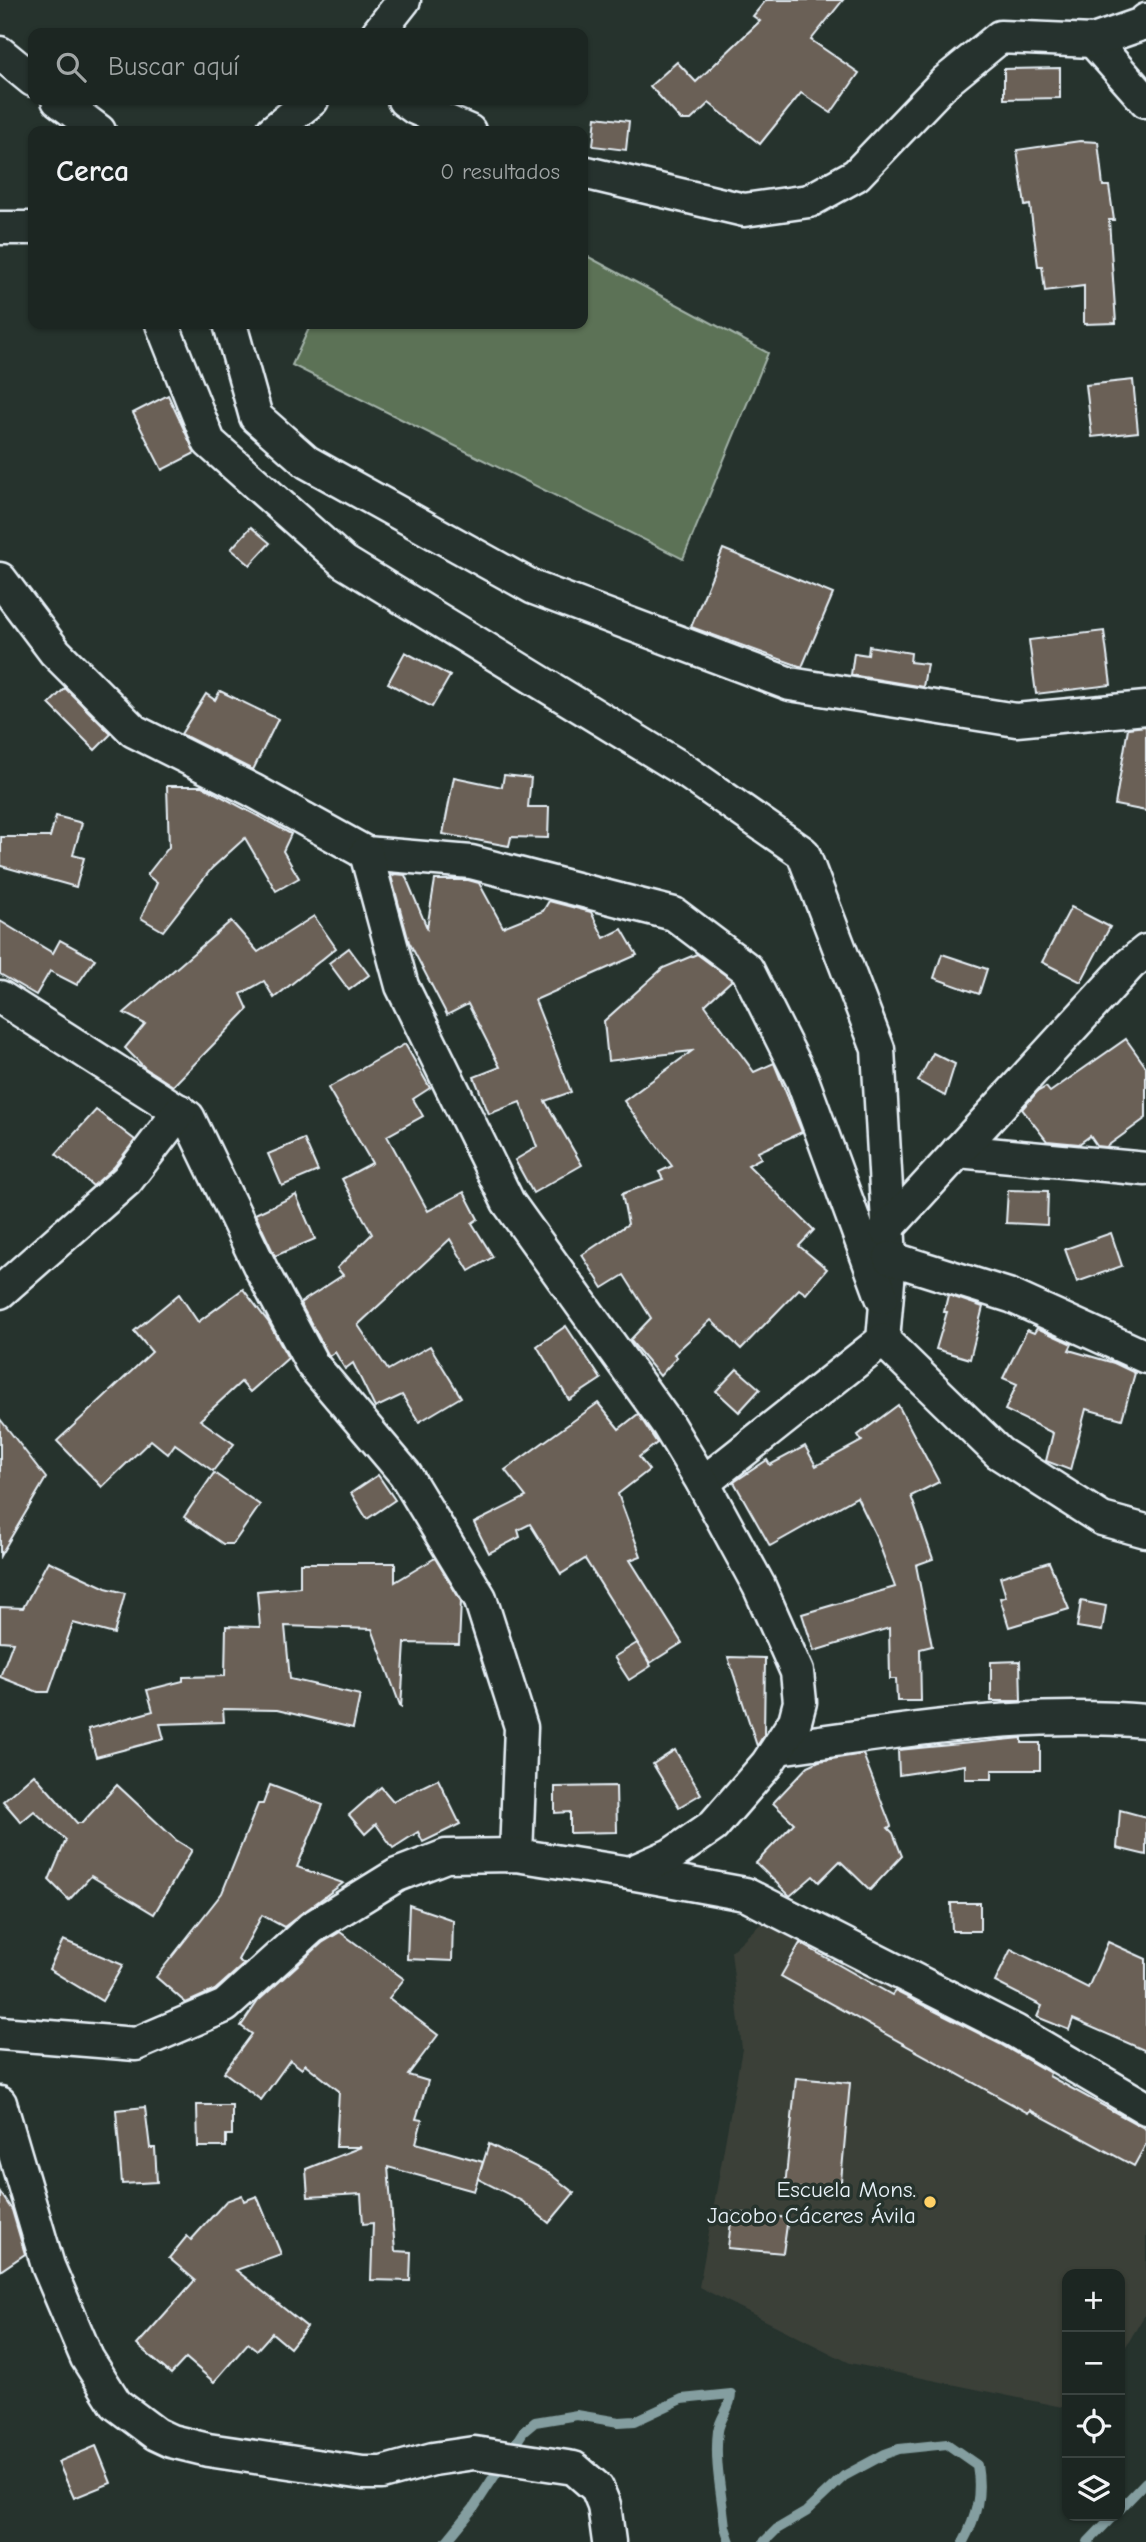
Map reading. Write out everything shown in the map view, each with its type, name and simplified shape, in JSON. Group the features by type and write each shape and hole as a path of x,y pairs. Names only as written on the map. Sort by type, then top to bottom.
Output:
{"street":[{"path":"382,28 404,0"},
{"path":"588,173 744,210 809,201 856,176 945,82 1000,37 1093,41 1142,24 1146,20"},
{"path":"1093,41 1146,101"},
{"path":"0,53 28,76"},
{"path":"65,105 92,126"},
{"path":"279,126 306,105"},
{"path":"411,105 457,126"},
{"path":"0,228 28,228"},
{"path":"164,329 209,442 344,562 681,768 803,853 878,1049 888,1244 883,1340 704,1483"},
{"path":"231,329 256,417 307,462 534,588 790,684 1016,720 1146,708"},
{"path":"0,579 55,652 134,731 252,790 366,853 471,862 674,914 747,969 802,1079 886,1308"},
{"path":"366,853 402,986 508,1202 668,1425 704,1483 759,1586 797,1672 800,1702 795,1721 778,1748 713,1826 671,1855 630,1873"},
{"path":"888,1244 958,1151 1130,964 1146,951"},
{"path":"0,997 188,1117 261,1269 312,1364 405,1474 480,1598 521,1727 516,1855"},
{"path":"0,1292 127,1180 180,1111"},
{"path":"958,1151 1146,1169"},
{"path":"888,1244 1146,1357"},
{"path":"883,1340 999,1452 1102,1518 1146,1531"},
{"path":"778,1748 916,1729 1017,1719 1146,1721"},
{"path":"0,2033 136,2044 225,2006 311,1928 397,1875 446,1856 516,1855 745,1894 1015,2031 1146,2108"},
{"path":"0,2103 47,2266 87,2358 116,2404 143,2426 171,2441 208,2450 363,2473 382,2473 458,2455 492,2455 555,2464 583,2473 597,2488 604,2505 609,2542"}],"shaded area":[{"name":"Escuela Mons. Jacobo Cáceres Ávila","path":"767,1918 1146,2129 1146,2313 1125,2348 1125,2269 1062,2269 1062,2407 850,2363 699,2287 742,2049 731,1951"}],"green space":[{"path":"588,257 768,353 683,559 292,365 309,329 588,329"}],"building":[{"path":"766,0 843,0 811,40 859,73 831,113 801,93 760,144 709,103 691,120 681,120 650,86 677,62 696,82 760,21 753,16"},
{"path":"1060,68 1060,98 1004,99 1004,69"},
{"path":"596,117 629,121 626,150 593,146"},
{"path":"1080,141 1098,142 1103,186 1109,186 1114,220 1109,220 1116,323 1084,324 1084,286 1045,291 1042,266 1038,266 1030,205 1025,206 1017,150"},
{"path":"1133,380 1138,432 1092,437 1086,385"},
{"path":"168,395 195,453 162,470 133,413"},
{"path":"251,527 270,543 250,565 231,549"},
{"path":"723,549 833,594 802,667 691,627"},
{"path":"1104,631 1111,685 1036,694 1029,640"},
{"path":"869,646 911,653 910,662 927,664 923,687 851,675 854,653 868,655"},
{"path":"405,652 450,676 432,707 388,683"},
{"path":"65,688 111,734 95,750 49,704"},
{"path":"220,691 278,719 253,770 181,734 206,694 215,700"},
{"path":"1146,726 1146,811 1115,805 1128,728"},
{"path":"504,775 531,778 528,807 549,807 548,838 511,837 509,846 443,834 454,777 502,787"},
{"path":"167,786 202,786 291,834 283,851 299,878 276,891 245,838 212,868 163,931 141,918 157,883 147,875 169,847"},
{"path":"56,816 82,823 73,855 84,858 76,887 1,866 1,837 50,837"},
{"path":"405,875 427,928 435,880 468,880 479,883 503,927 543,911 549,901 591,912 604,938 622,929 637,955 535,1000 571,1092 545,1101 582,1165 533,1193 515,1160 537,1147 520,1102 489,1114 474,1077 500,1067 468,1004 447,1015 409,942 391,876"},
{"path":"1071,907 1110,927 1081,982 1042,962"},
{"path":"314,916 336,948 274,998 264,981 241,994 248,1009 173,1086 145,1068 125,1048 145,1024 124,1013 231,921 258,952"},
{"path":"0,921 53,953 60,940 95,959 77,985 50,971 36,995 0,974"},
{"path":"349,948 369,975 349,990 329,963"},
{"path":"697,954 732,980 705,1005 754,1072 774,1063 802,1132 758,1152 761,1158 748,1165 814,1230 799,1246 827,1269 806,1294 799,1289 741,1349 711,1320 674,1354 677,1357 660,1376 630,1340 651,1318 624,1275 603,1288 582,1255 628,1224 622,1194 663,1179 659,1172 672,1166 624,1101 692,1051 608,1061 604,1021 663,968"},
{"path":"942,954 987,969 979,994 934,978"},
{"path":"1126,1039 1146,1067 1146,1118 1106,1147 1097,1146 1090,1136 1079,1144 1047,1141 1022,1109 1037,1092 1046,1087 1050,1092"},
{"path":"405,1044 430,1088 413,1099 423,1116 387,1136 428,1211 464,1192 478,1219 472,1223 493,1257 469,1271 450,1239 358,1325 388,1370 430,1346 461,1397 419,1422 402,1395 375,1408 353,1363 345,1369 335,1352 329,1356 300,1303 343,1275 337,1268 372,1234 342,1179 372,1163 328,1088"},
{"path":"933,1053 955,1064 945,1096 918,1081"},
{"path":"96,1110 135,1140 114,1167 93,1186 56,1154"},
{"path":"304,1139 318,1171 282,1186 268,1154"},
{"path":"1008,1190 1048,1191 1047,1225 1006,1223"},
{"path":"296,1195 315,1239 275,1256 255,1214"},
{"path":"1111,1233 1122,1266 1077,1282 1065,1249"},
{"path":"243,1289 269,1323 288,1358 250,1392 241,1382 200,1420 234,1444 213,1471 175,1444 168,1454 151,1440 102,1487 57,1441 152,1352 134,1331 179,1294 198,1322"},
{"path":"948,1295 983,1307 970,1359 936,1349 947,1312 944,1312"},
{"path":"566,1326 601,1379 569,1400 537,1346"},
{"path":"1037,1328 1072,1344 1069,1350 1114,1363 1135,1373 1122,1419 1086,1409 1070,1470 1046,1461 1053,1433 1005,1410 1017,1384 1003,1378 1027,1330 1034,1333"},
{"path":"737,1369 760,1389 739,1412 716,1391"},
{"path":"598,1403 619,1429 638,1414 657,1443 639,1457 649,1470 618,1494 641,1556 630,1560 682,1643 650,1663 585,1559 561,1574 530,1524 518,1530 520,1537 489,1553 474,1523 526,1497 505,1470"},
{"path":"898,1405 939,1482 911,1496 933,1559 916,1565 932,1646 920,1649 921,1701 897,1701 896,1679 890,1679 889,1628 814,1651 802,1614 895,1587 876,1536 857,1497 770,1546 734,1482 767,1460 770,1465 805,1446 816,1466 862,1441 858,1435"},
{"path":"0,1419 46,1478 0,1556"},
{"path":"214,1473 260,1505 233,1544 223,1544 184,1517"},
{"path":"378,1475 395,1500 367,1519 351,1493"},
{"path":"435,1558 461,1601 459,1644 405,1643 401,1708 372,1629 285,1626 290,1679 360,1695 353,1728 277,1710 223,1709 224,1722 160,1724 164,1739 96,1757 88,1729 153,1711 147,1690 183,1681 183,1677 225,1676 226,1626 260,1627 257,1591 300,1587 300,1563 395,1563 395,1582"},
{"path":"48,1561 106,1588 125,1593 114,1634 73,1623 49,1692 38,1692 0,1677 13,1642 0,1641 0,1607 23,1608"},
{"path":"1049,1562 1069,1609 1009,1627 1000,1598 1006,1597 1000,1577"},
{"path":"1081,1601 1106,1606 1102,1631 1077,1627"},
{"path":"637,1643 651,1666 629,1680 614,1657"},
{"path":"728,1657 765,1658 764,1735 757,1746"},
{"path":"1020,1661 1021,1701 991,1701 991,1662"},
{"path":"1022,1738 1022,1743 1040,1743 1040,1770 992,1770 992,1779 965,1779 965,1765 899,1775 898,1750"},
{"path":"675,1750 701,1794 679,1807 653,1764"},
{"path":"863,1754 891,1826 888,1828 893,1833 902,1856 870,1890 840,1861 819,1882 813,1876 790,1896 756,1863 794,1823 773,1803 808,1766 819,1761"},
{"path":"34,1774 77,1823 82,1823 117,1785 176,1840 192,1850 154,1914 91,1876 69,1900 49,1880 66,1840 34,1811 21,1822 3,1801"},
{"path":"438,1779 460,1824 423,1842 418,1832 393,1848 376,1824 365,1834 349,1815 381,1787 393,1801"},
{"path":"270,1785 323,1805 297,1867 343,1883 284,1927 262,1915 238,1960 244,1964 215,1990 186,2003 156,1977 222,1893 258,1804 263,1804"},
{"path":"616,1786 617,1832 570,1833 570,1812 555,1813 555,1787"},
{"path":"1120,1810 1146,1817 1146,1855 1117,1848"},
{"path":"951,1903 980,1903 980,1931 952,1931"},
{"path":"409,1905 453,1920 452,1961 407,1959"},
{"path":"340,1932 404,1979 389,1998 438,2035 408,2075 428,2081 416,2119 422,2120 416,2143 483,2162 474,2191 388,2167 395,2251 411,2252 410,2281 371,2280 373,2223 363,2224 361,2194 308,2197 306,2169 361,2147 336,2147 339,2091 305,2064 302,2069 290,2060 261,2100 224,2072 252,2034 241,2026 258,2001 322,1943"},
{"path":"63,1940 123,1965 102,2001 49,1969"},
{"path":"1108,1942 1146,1959 1146,2051 1073,2019 1069,2030 1037,2017 1042,2006 995,1982 1011,1949 1088,1988"},
{"path":"800,1943 892,1995 895,1991 1000,2044 1050,2073 1049,2076 1146,2129 1146,2144 1134,2166 1030,2110 1028,2113 781,1976"},
{"path":"796,2078 850,2083 840,2192 785,2187"},
{"path":"197,2105 232,2105 232,2135 226,2135 226,2147 198,2147"},
{"path":"145,2107 150,2148 155,2148 157,2182 122,2184 116,2110"},
{"path":"489,2144 550,2174 574,2193 549,2223 522,2201 478,2179"},
{"path":"0,2192 12,2210 25,2254 0,2271"},
{"path":"242,2195 244,2201 257,2196 281,2254 236,2270 307,2327 290,2348 272,2333 257,2350 248,2343 214,2382 186,2358 171,2374 137,2345 195,2280 169,2258 187,2236 191,2240 226,2201"},
{"path":"732,2212 788,2218 783,2253 728,2248"},
{"path":"96,2446 111,2483 74,2498 58,2462"}],"waterway":[{"path":"446,2542 473,2509 523,2432 535,2422 577,2415 619,2422 635,2421 682,2399 731,2394 719,2426 717,2443 725,2527 730,2542"},
{"path":"764,2542 777,2529 806,2512 844,2476 885,2454 899,2449 947,2444 977,2465 977,2505 963,2542"},
{"path":"1125,2504 1146,2482"},
{"path":"1088,2542 1108,2521"}],"place":[{"name":"Escuela Mons. Jacobo Cáceres Ávila","path":"930,2202"}]}
